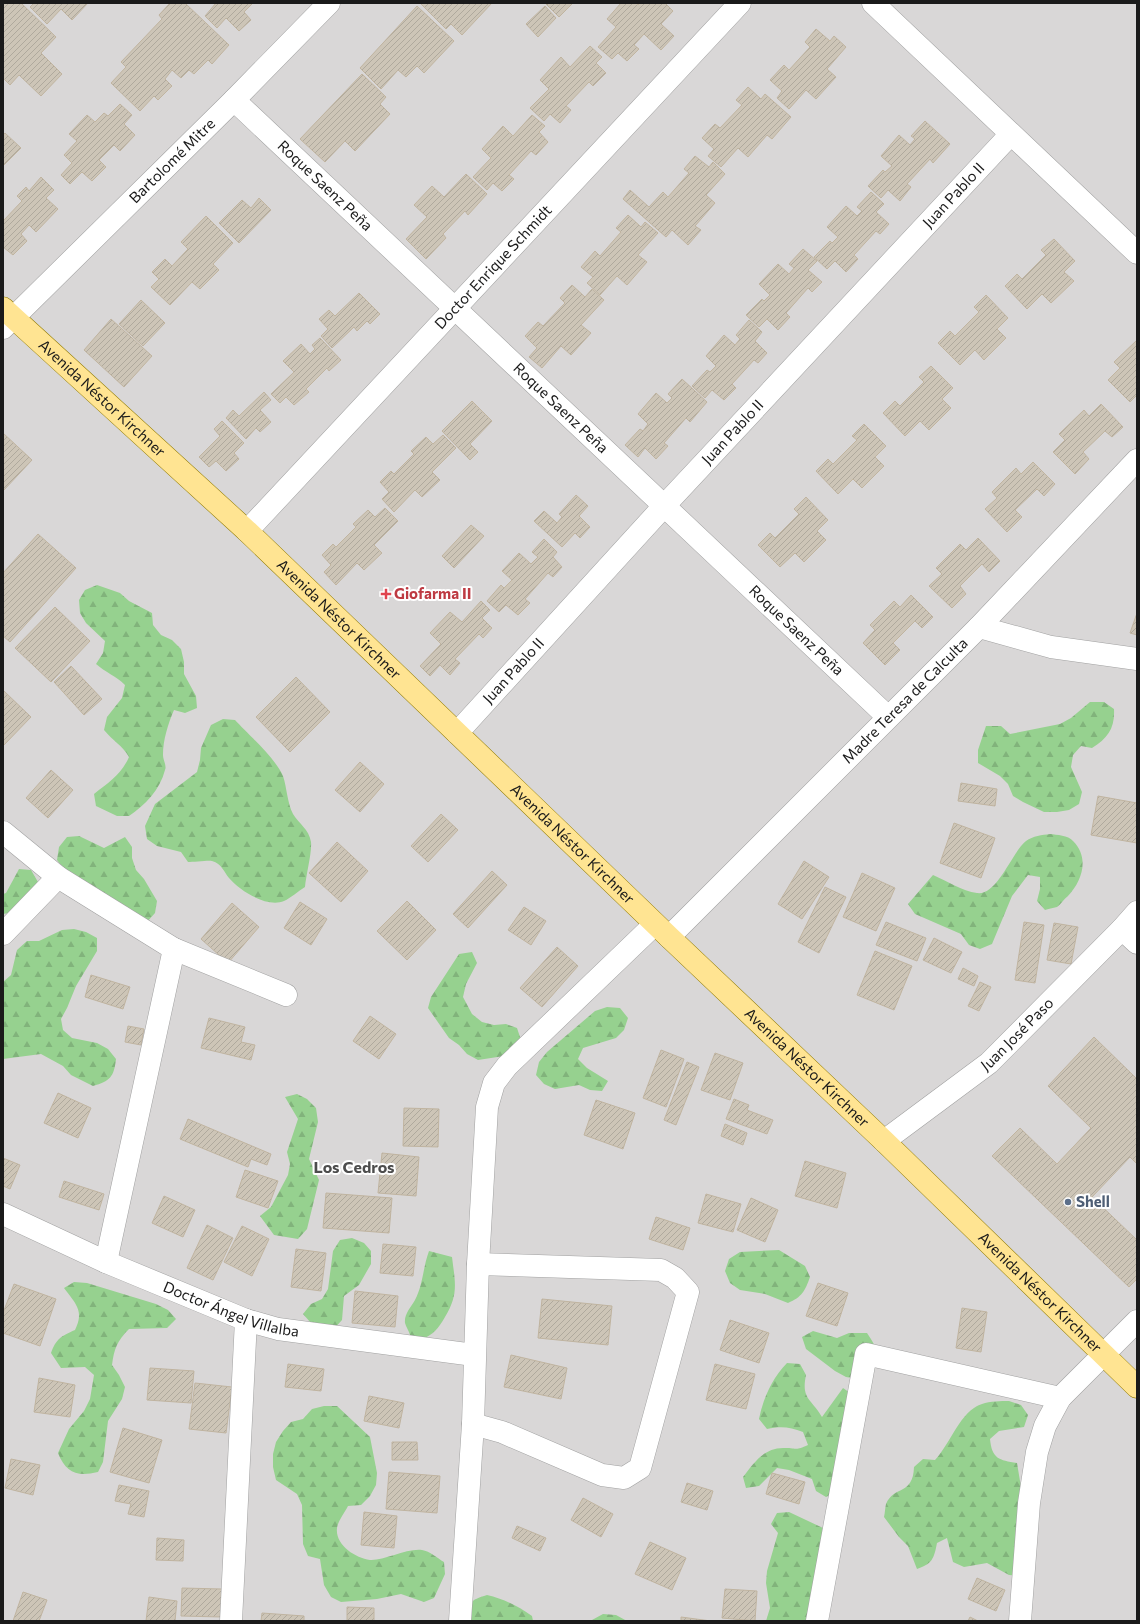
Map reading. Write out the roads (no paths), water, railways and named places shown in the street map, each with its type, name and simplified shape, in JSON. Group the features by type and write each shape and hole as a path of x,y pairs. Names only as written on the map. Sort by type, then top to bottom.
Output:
{"main road":[{"name":"Avenida Néstor Kirchner","path":"7,318 247,531 884,1141 1137,1387"}],"street":[{"name":"Bartolomé Mitre","path":"7,318 234,100 330,3"},
{"name":"Doctor Enrique Schmidt","path":"247,531 740,3"},
{"path":"873,3 1137,253"},
{"name":"Roque Saenz Peña","path":"234,100 888,717"},
{"name":"Juan Pablo II","path":"457,733 664,506 1011,134"},
{"name":"Madre Teresa de Calculta","path":"460,1621 473,1424 478,1264 487,1107 494,1083 507,1066 662,930 888,717 979,627 1137,460"},
{"path":"979,627 1051,647 1137,659"},
{"path":"3,832 58,877 174,949 286,995"},
{"path":"3,934 58,877"},
{"name":"Juan José Paso","path":"884,1141 989,1063 1130,936 1137,912"},
{"path":"106,1262 174,949"},
{"name":"Doctor Ángel Villalba","path":"3,1214 106,1262 246,1320 278,1328 474,1355"},
{"path":"473,1424 502,1432 602,1474 624,1478 640,1468 688,1292 675,1278 661,1270 478,1264"},
{"path":"231,1621 246,1320"},
{"path":"1020,1621 1029,1503 1037,1452 1045,1426 1060,1398 1137,1322"},
{"path":"817,1621 866,1354 1060,1398"}],"place":[{"name":"Giofarma II","path":"386,594"},
{"name":"Shell","path":"1068,1202"}],"district":[{"name":"Los Cedros","path":"354,1167"}]}
